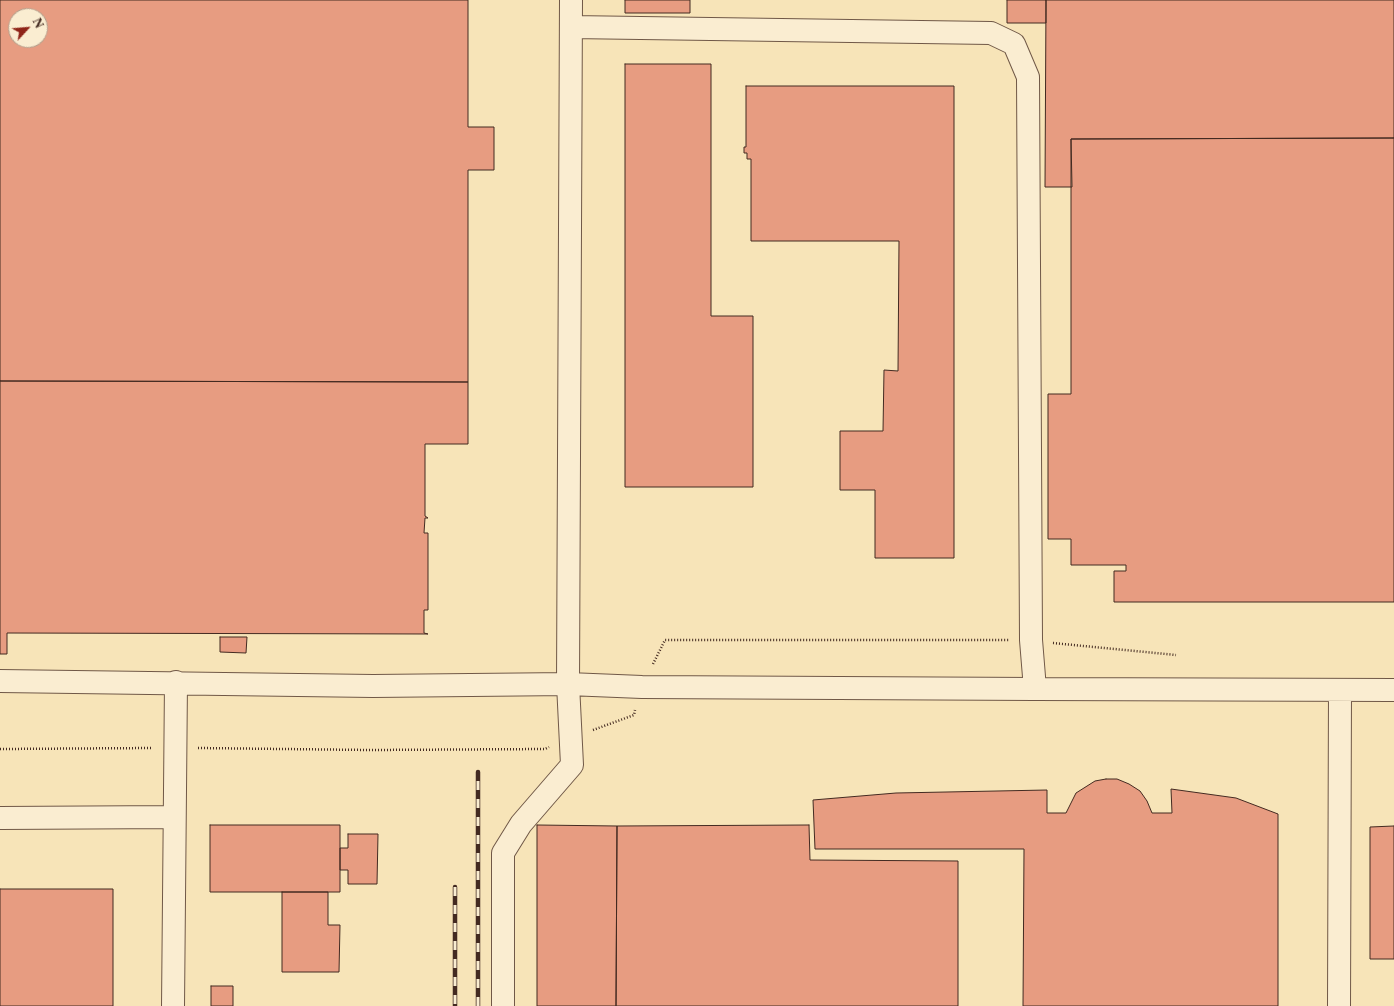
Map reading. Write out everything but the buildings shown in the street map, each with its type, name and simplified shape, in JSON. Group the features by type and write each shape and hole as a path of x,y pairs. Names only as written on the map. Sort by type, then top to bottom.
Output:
{"lane":[{"path":"503,1006 503,853 521,824 572,764 568,684 571,0"},
{"path":"571,27 991,33 1014,44 1028,77 1031,640 1035,689"},
{"path":"0,681 176,682 373,686 568,684 650,687 1394,690"},
{"path":"173,1006 176,682"},
{"path":"1339,1006 1340,690"},
{"path":"0,818 174,817"}],"railway":[{"path":"478,772 478,1006"},
{"path":"455,887 455,1006"}]}
